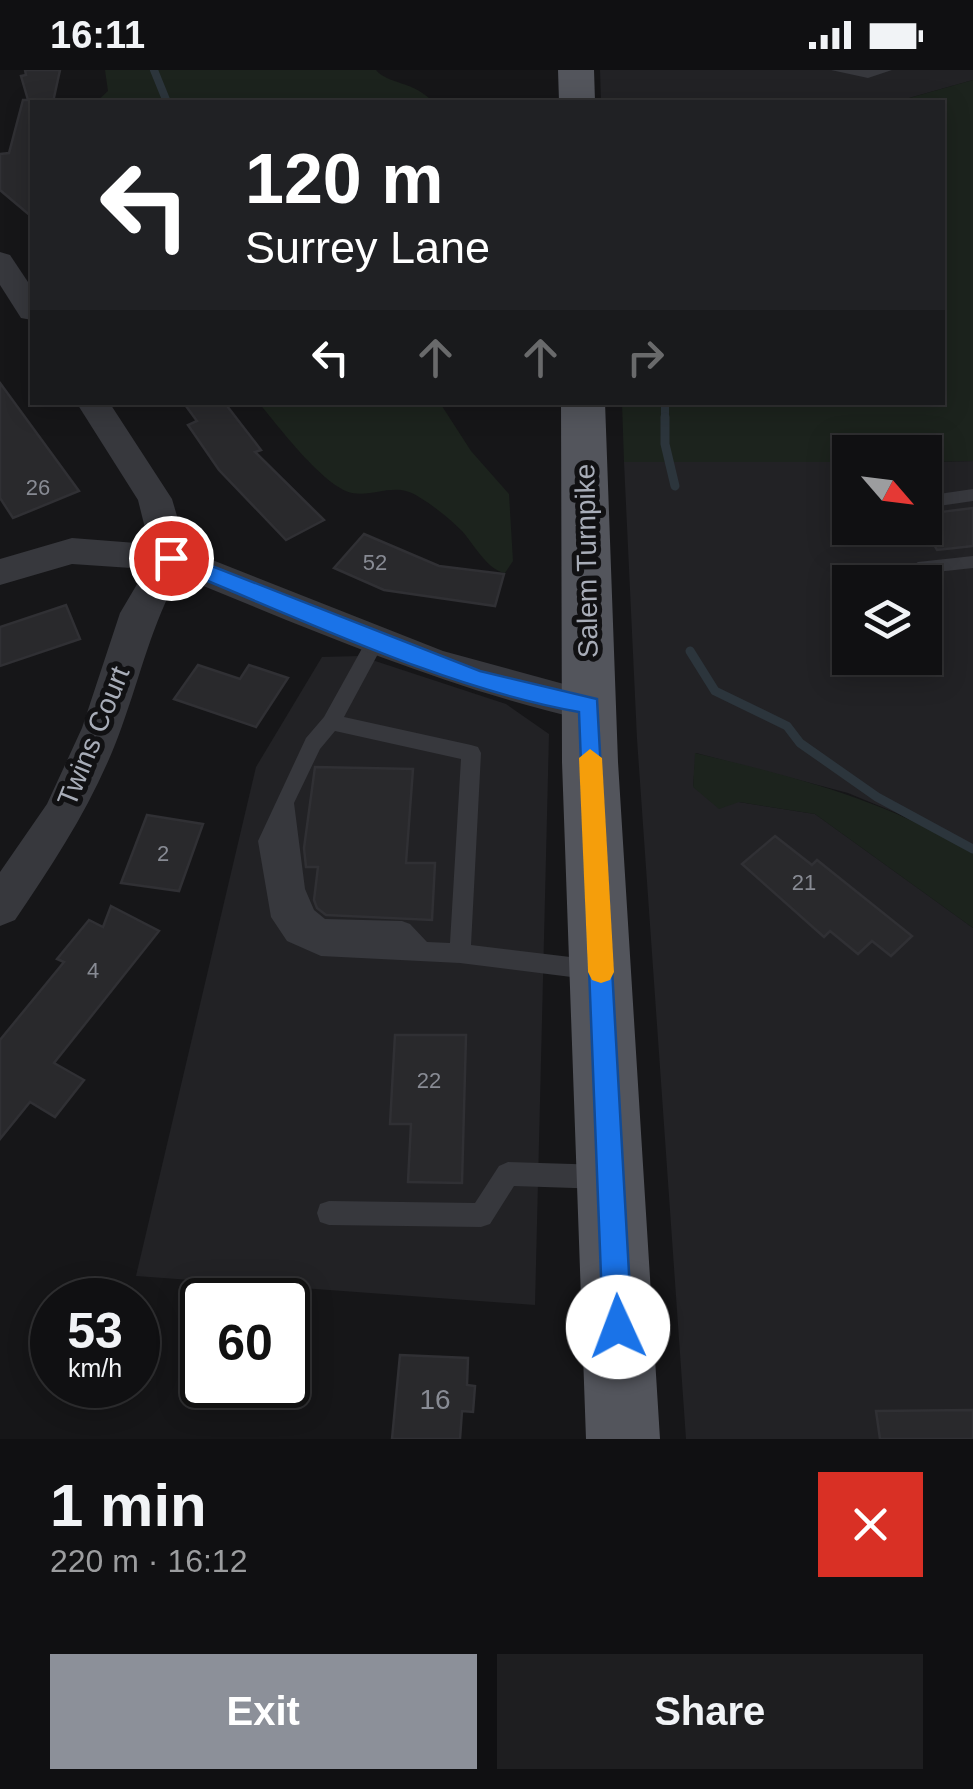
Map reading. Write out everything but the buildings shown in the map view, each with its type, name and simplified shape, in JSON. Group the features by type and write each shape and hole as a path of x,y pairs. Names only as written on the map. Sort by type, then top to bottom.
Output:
{"main road":[{"path":"576,70 577,100"},
{"name":"Salem Turnpike","path":"583,405 590,706 622,1439"}],"street":[{"path":"0,260 20,308"},
{"path":"94,405 155,499 171,558"},
{"path":"0,572 72,552 171,558 474,678 530,695 590,706"},
{"name":"Twins Court","path":"0,907 63,814 102,728 139,613 171,558"}],"lane":[{"path":"836,70 868,74 886,70"},
{"path":"942,499 973,494"},
{"path":"942,565 973,562"},
{"path":"377,639 331,722 294,778 268,841 279,910 296,934 322,946 460,952 601,970"},
{"path":"331,722 471,753 460,952"},
{"path":"329,1213 481,1215 508,1174 611,1178"}],"shaded area":[{"path":"105,70 376,70 431,100 98,100 108,91"},
{"path":"600,70 973,70 973,80 902,100 601,100"},
{"path":"973,80 973,461 942,462 942,435 832,435 832,462 624,462 622,405 945,405 945,100 902,100"},
{"path":"261,405 441,405 471,451 509,494 513,561 505,573 498,571 452,522 410,492 352,493 328,480"},
{"path":"973,461 973,854 899,814 848,793 696,753 693,786 739,802 815,814 973,928 973,1439 686,1439 637,739 624,462 832,462 832,545 942,545 942,462"},
{"path":"360,656 506,704 549,734 535,1305 310,1289 310,1278 136,1276 256,767 322,657"},
{"path":"695,753 873,804 973,854 973,928 815,814 739,802 719,809 693,787"}],"waterway":[{"path":"154,70 166,100"},
{"path":"665,405 665,444 675,486"},
{"path":"690,651 715,691 787,726 800,743 877,797 973,849"}],"slow traffic":[{"path":"590,758 601,972"}],"route":[{"path":"171,558 474,678 530,695 590,706 618,1327"}]}
